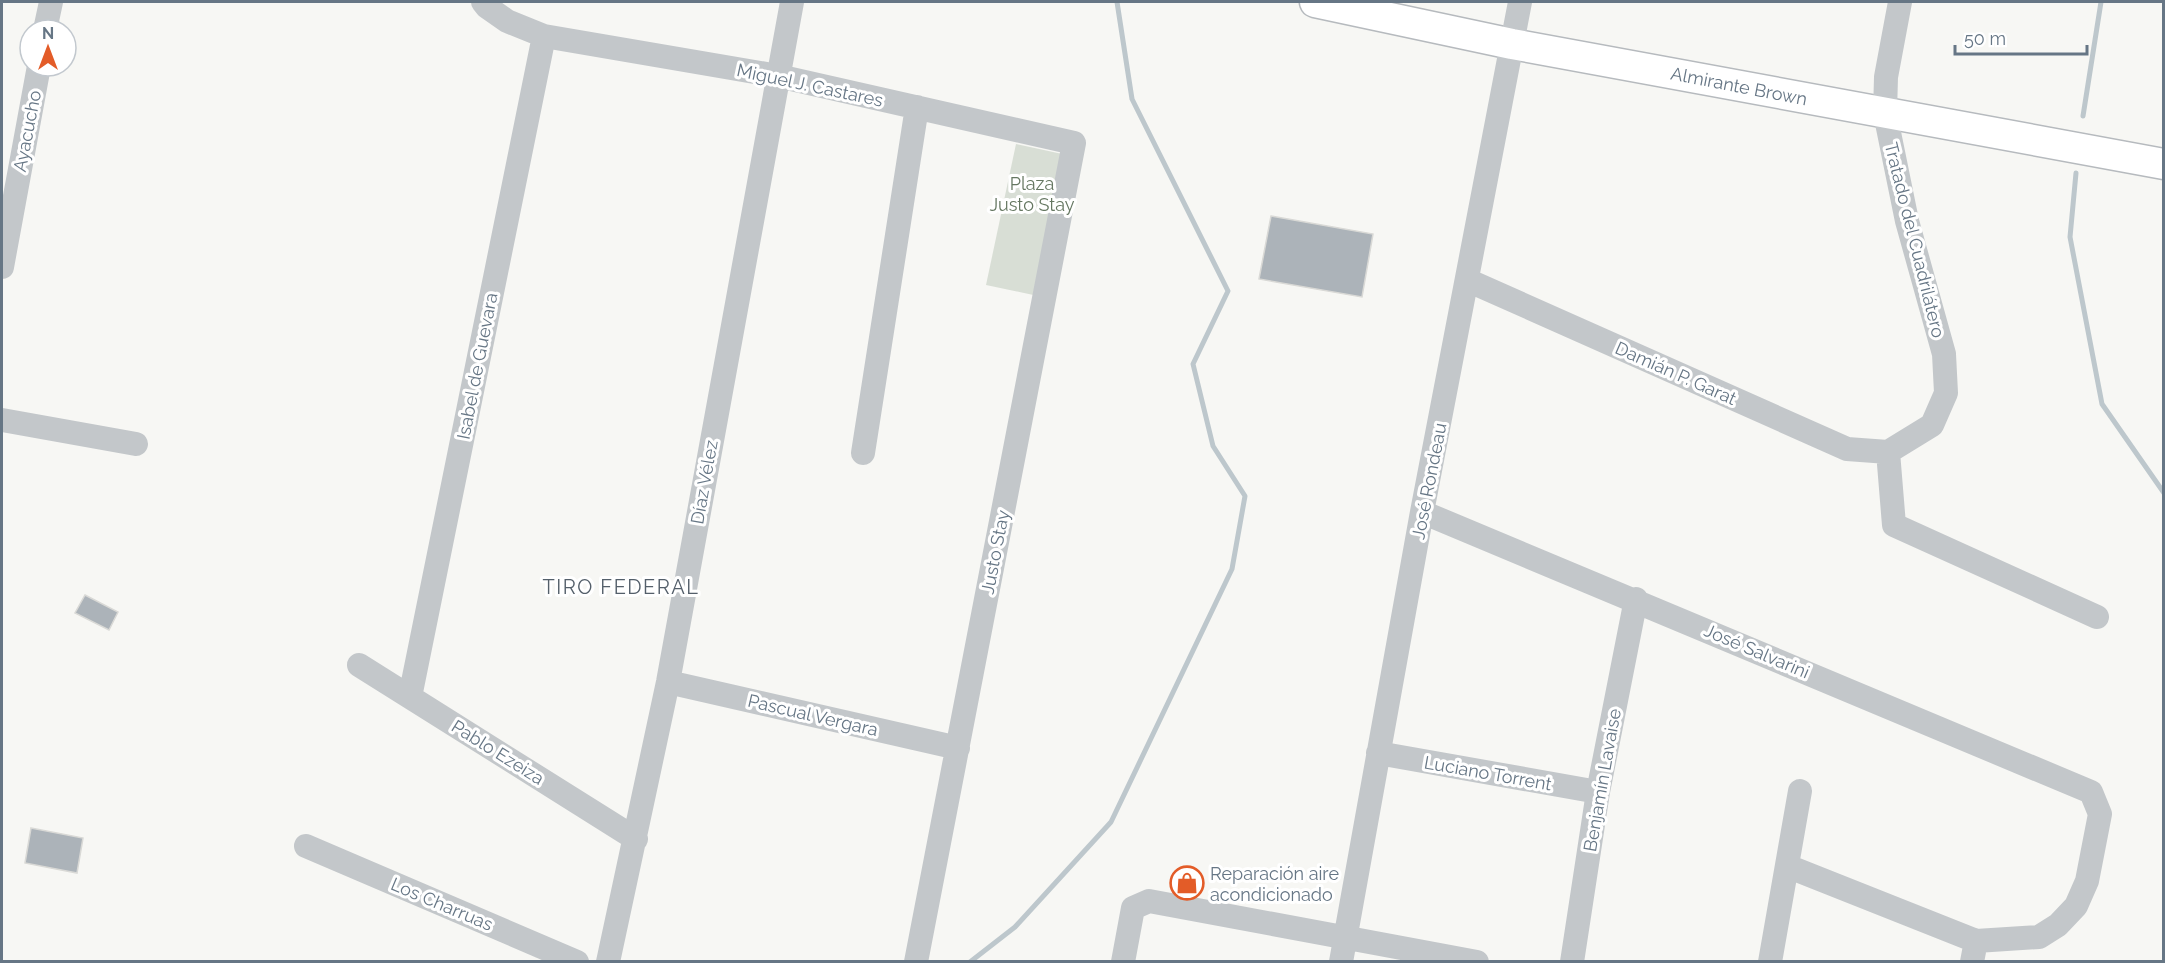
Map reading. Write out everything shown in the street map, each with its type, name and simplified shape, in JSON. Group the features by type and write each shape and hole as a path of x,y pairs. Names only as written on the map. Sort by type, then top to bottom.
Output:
{"main road":[{"name":"Almirante Brown","path":"1315,2 1361,6 1512,45 2163,164"}],"street":[{"path":"48,18 51,2"},
{"name":"Miguel J. Castares","path":"483,2 487,8 507,21 544,36 778,76 1074,143"},
{"name":"Díaz Vélez","path":"608,962 668,682 792,2"},
{"name":"José Rondeau","path":"1341,962 1422,512 1520,2"},
{"name":"Tratado del Cuadrilátero","path":"1888,452 1932,425 1946,393 1944,354 1907,221 1884,114 1886,77 1900,2"},
{"name":"Isabel de Guevara","path":"410,697 544,36"},
{"name":"Ayacucho","path":"2,267 37,78"},
{"path":"864,453 917,107"},
{"name":"Justo Stay","path":"916,962 1074,143"},
{"name":"Damián P. Garat","path":"1467,280 1847,448 1888,452"},
{"path":"2,420 136,444"},
{"path":"1888,452 1894,525 2097,617"},
{"name":"José Salvarini","path":"1422,512 1636,599 2091,792 2100,814 2086,881 2076,906 2058,925 2039,937 1974,951"},
{"name":"Benjamín Lavaise","path":"1572,962 1598,792 1636,599"},
{"name":"Pablo Ezeiza","path":"359,665 636,839"},
{"name":"Pascual Vergara","path":"668,682 958,748"},
{"name":"Luciano Torrent","path":"1378,753 1598,792"},
{"path":"1770,962 1800,791"},
{"name":"Los Charruas","path":"306,846 577,962"},
{"path":"1787,866 1974,951"},
{"path":"1124,962 1133,908 1149,901 1477,962"}],"green space":[{"name":"Plaza Justo Stay","path":"1016,144 1067,155 1038,296 986,285"}],"building":[{"path":"1271,216 1373,234 1362,297 1259,279"},
{"path":"85,595 118,612 109,630 75,613"},
{"path":"31,828 83,838 77,873 25,863"}],"waterway":[{"path":"970,962 1015,927 1111,822 1232,569 1245,496 1213,446 1193,364 1228,291 1132,99 1117,2"},
{"path":"2083,116 2101,2"},
{"path":"2076,173 2070,237 2102,404 2164,493"}],"place":[{"name":"Reparación aire acondicionado","path":"1187,883"}],"district":[{"name":"TIRO FEDERAL","path":"621,587"}]}
